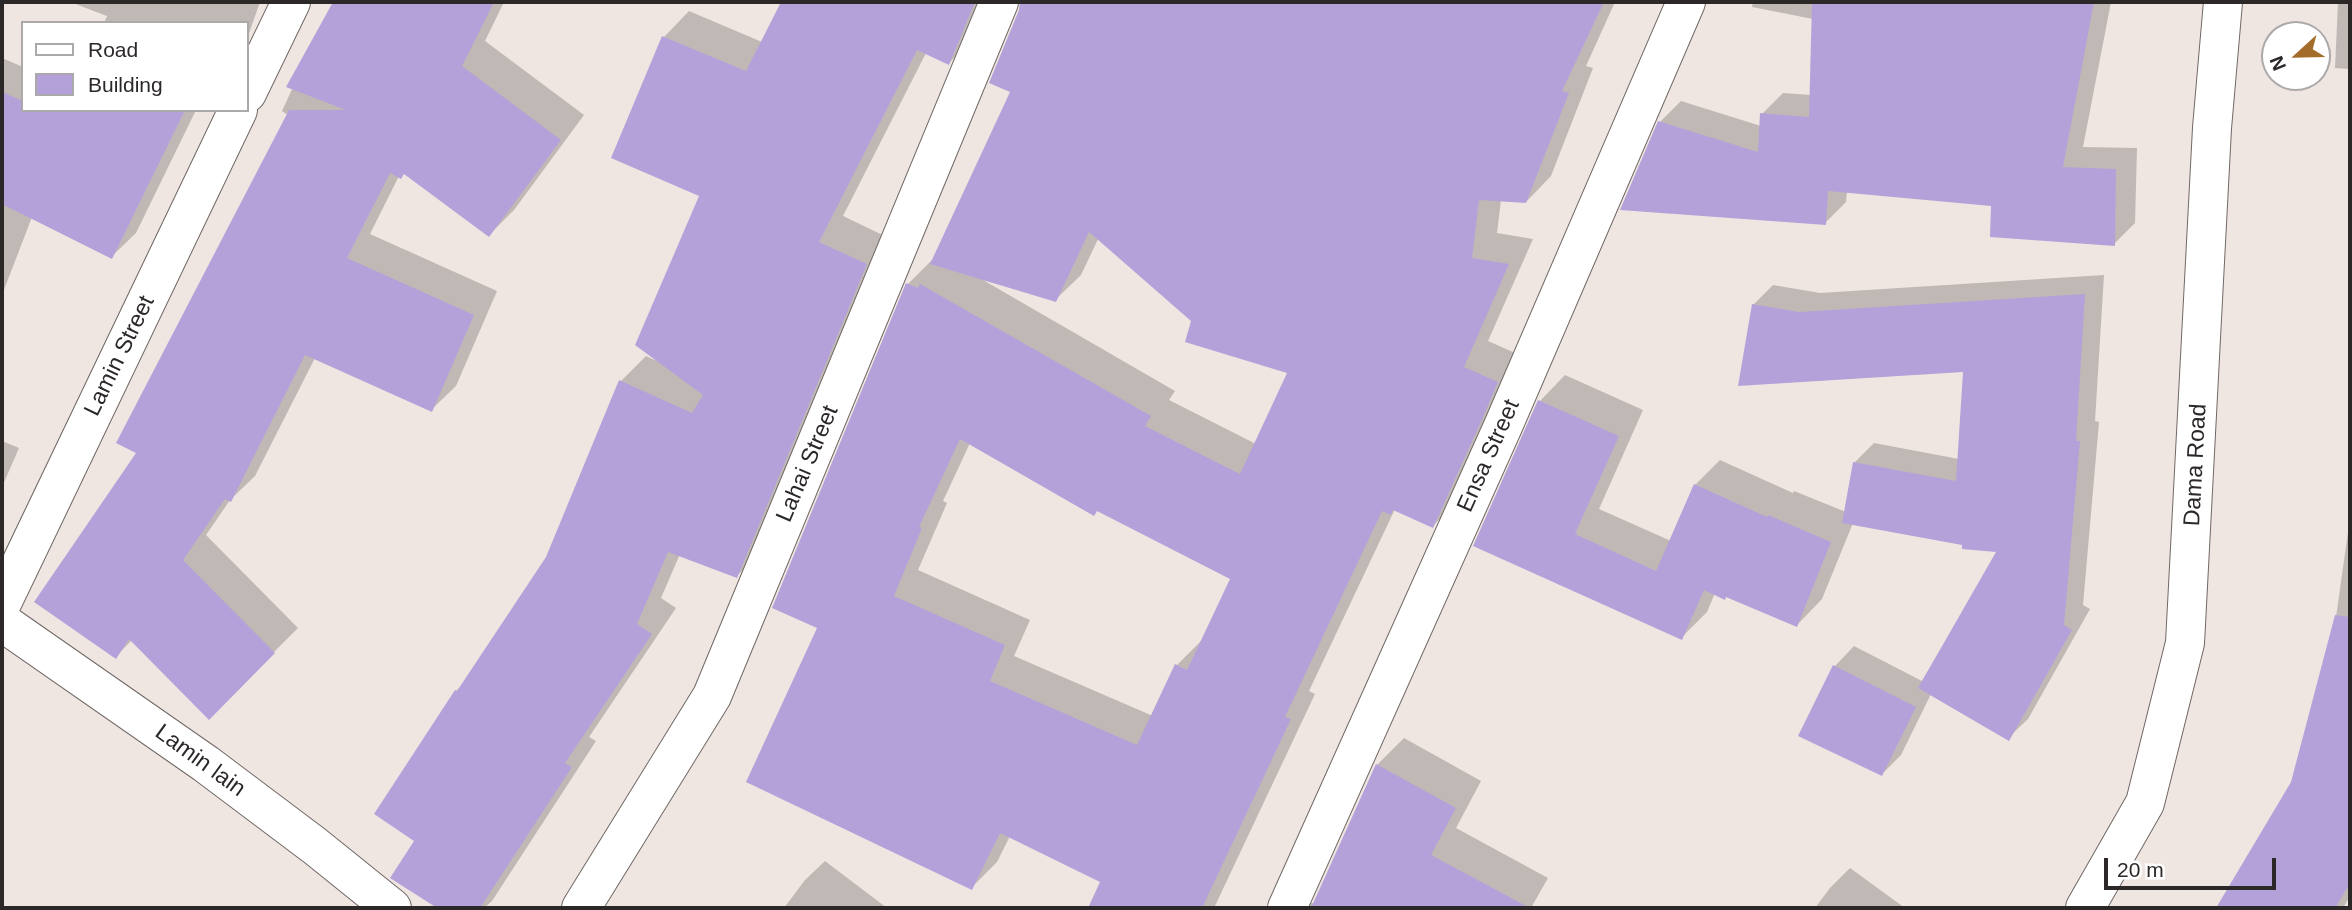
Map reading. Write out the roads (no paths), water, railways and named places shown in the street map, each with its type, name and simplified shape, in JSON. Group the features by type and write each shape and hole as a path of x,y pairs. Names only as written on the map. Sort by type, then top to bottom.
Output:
{"main road":[{"path":"248,91 290,2"},
{"name":"Lahai Street","path":"581,908 712,696 999,2"},
{"name":"Ensa Street","path":"1287,908 1498,436 1686,2"},
{"name":"Dama Road","path":"2085,908 2145,803 2185,643 2212,128 2223,2"},
{"name":"Lamin Street","path":"2,603 237,112"},
{"name":"Lamin lain","path":"2,622 206,764 392,908"}]}
